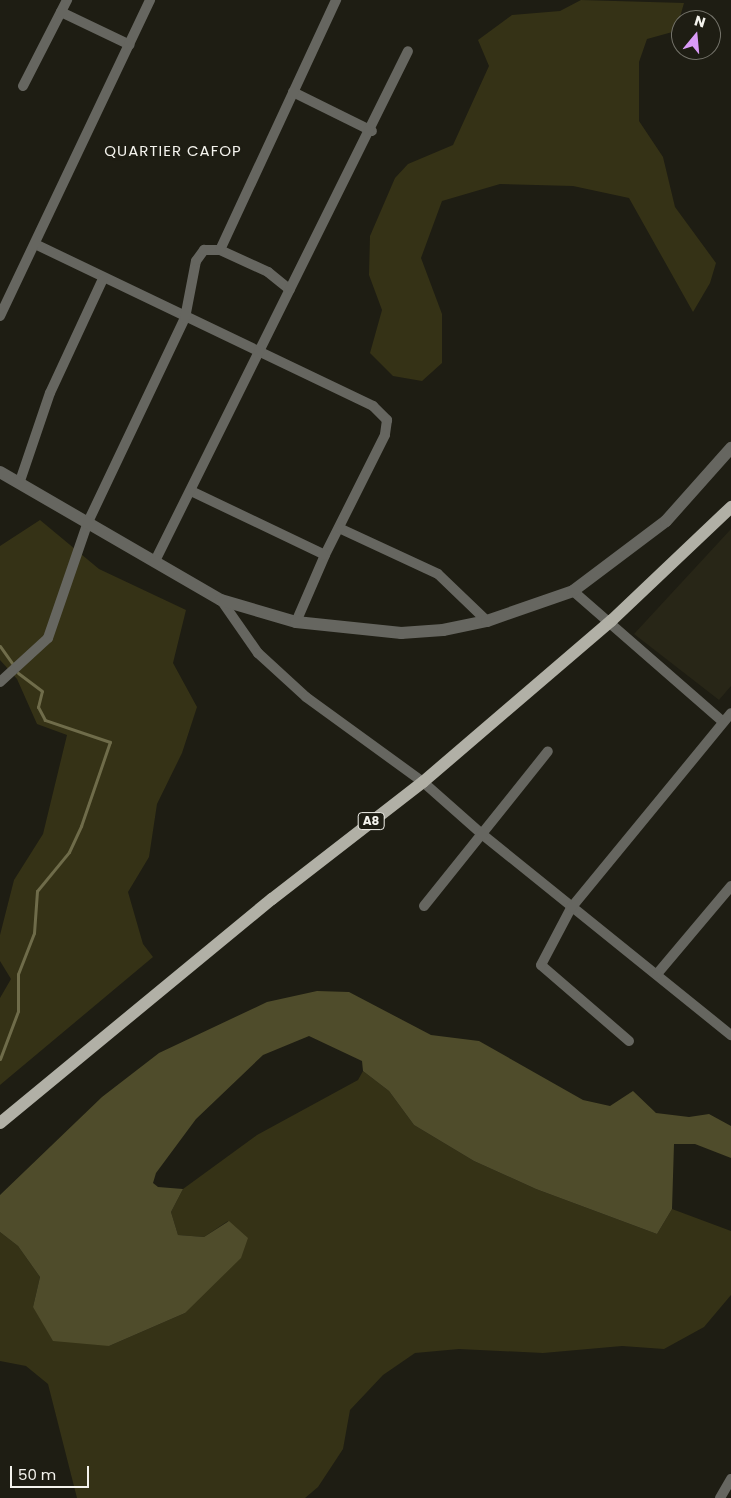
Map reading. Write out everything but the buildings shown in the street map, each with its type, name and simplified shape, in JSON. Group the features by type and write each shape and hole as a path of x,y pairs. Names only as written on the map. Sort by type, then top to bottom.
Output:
{"main road":[{"name":"A8","path":"0,1123 279,893 423,782 611,621 731,507"}],"street":[{"path":"24,86 67,0"},
{"path":"0,316 150,0"},
{"path":"220,250 336,0"},
{"path":"61,12 130,45"},
{"path":"155,561 260,354 290,290 372,131 408,51"},
{"path":"293,92 372,131"},
{"path":"35,244 103,279 373,406 387,420 385,435 325,555 296,622"},
{"path":"0,682 48,638 88,522 185,318 200,254 204,250 220,250 268,272 290,290"},
{"path":"20,481 50,393 103,279"},
{"path":"0,472 20,481 221,600 296,622 401,633 443,630 487,621 573,591 666,522 731,448"},
{"path":"191,491 325,555"},
{"path":"339,528 438,574 487,621"},
{"path":"573,591 611,621 723,722"},
{"path":"221,600 268,663 306,697 423,782 482,835 731,1035"},
{"path":"629,1041 541,965 571,908 731,713"},
{"path":"424,906 548,751"},
{"path":"657,974 731,886"},
{"path":"720,1498 731,1480"}],"shaded area":[{"path":"581,0 684,3 682,10 671,10 671,32 647,39 639,62 639,121 663,157 675,207 716,263 710,283 693,312 629,198 573,186 500,184 442,201 421,258 442,314 442,363 422,381 393,376 370,353 382,310 369,275 370,236 395,178 408,164 453,145 489,66 478,40 512,15 560,11"},
{"path":"40,520 99,569 186,610 173,663 197,707 182,753 157,804 149,857 128,892 143,944 153,957 0,1085 0,998 11,979 0,961 0,935 14,880 43,834 67,735 37,724 17,679 0,660 0,546"},
{"path":"731,529 731,686 719,700 634,634"},
{"path":"317,991 349,992 431,1035 479,1041 583,1100 610,1106 633,1091 656,1113 689,1117 709,1114 731,1126 731,1158 695,1144 674,1144 672,1209 657,1234 536,1189 474,1161 414,1125 389,1091 363,1071 362,1061 309,1036 263,1055 196,1119 156,1173 153,1183 158,1187 183,1189 171,1212 178,1235 204,1237 229,1221 248,1238 241,1258 185,1313 109,1346 53,1341 33,1307 40,1277 18,1246 0,1232 0,1195 102,1097 159,1053 267,1002"},
{"path":"363,1071 389,1091 414,1125 474,1161 536,1189 657,1234 672,1209 731,1231 731,1295 704,1327 664,1349 622,1346 543,1353 459,1349 415,1353 383,1375 350,1410 343,1449 318,1487 305,1498 77,1498 48,1384 26,1366 0,1361 0,1232 18,1246 40,1277 33,1307 109,1346 185,1313 228,1221 204,1237 178,1235 171,1212 183,1189 257,1135 358,1080"}],"waterway":[{"path":"0,646 12,663"},
{"path":"0,1059 18,1011 18,974 34,933 37,891 69,852 81,826 110,742 45,720 38,707 42,691 18,673"}],"district":[{"name":"QUARTIER CAFOP","path":"173,151"}]}
